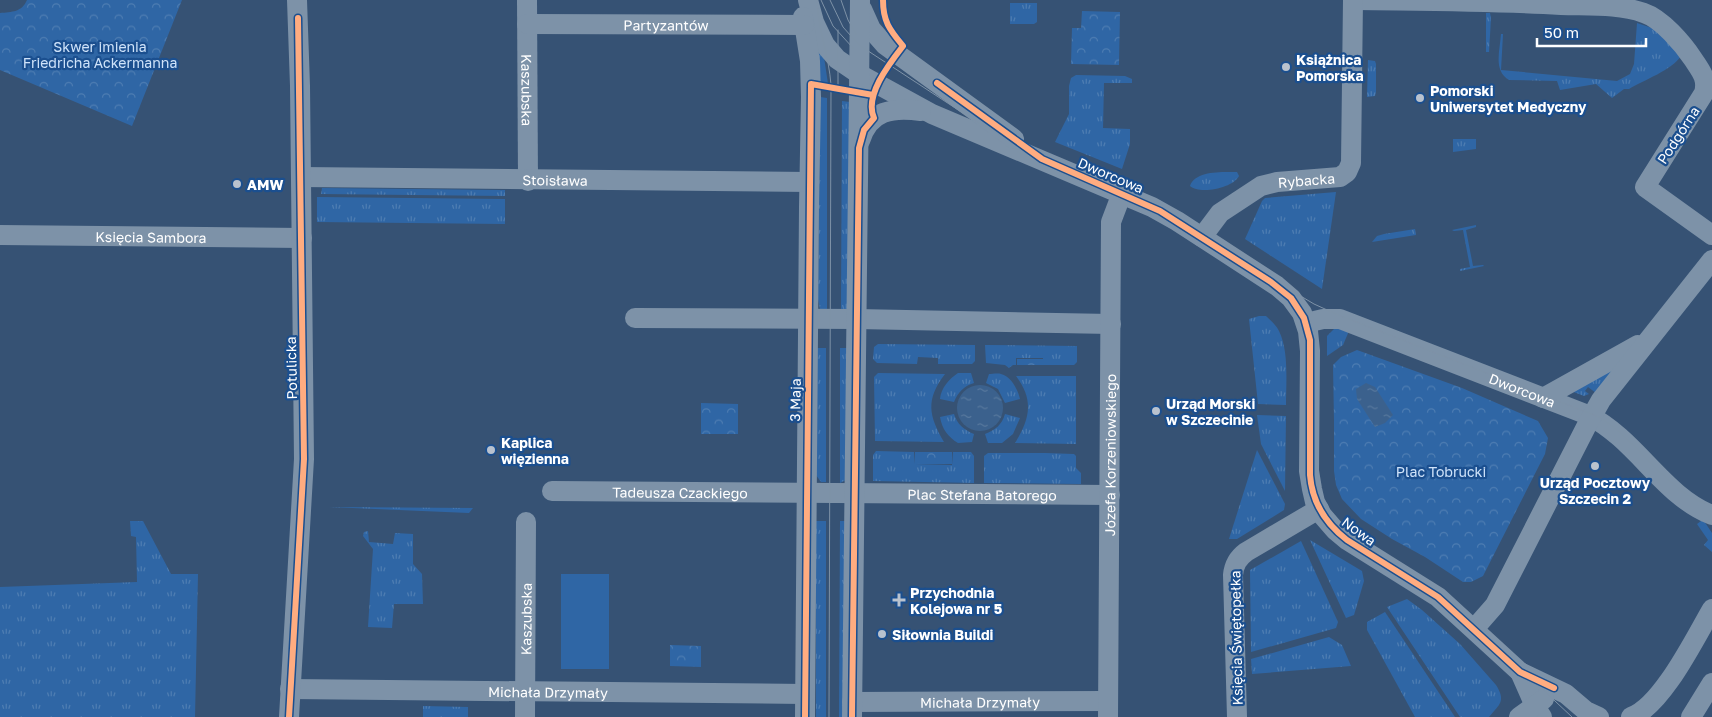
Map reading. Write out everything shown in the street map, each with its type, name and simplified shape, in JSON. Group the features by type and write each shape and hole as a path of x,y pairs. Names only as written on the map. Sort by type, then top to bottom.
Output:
{"street":[{"name":"Potulicka","path":"289,717 304,466 297,0"},
{"name":"Kaszubska","path":"528,0 528,180"},
{"name":"3 Maja","path":"801,0 810,61 811,84 805,717"},
{"name":"Dworcowa","path":"808,0 816,28 825,45 838,60 859,74 932,114 1042,159 1160,211 1277,286"},
{"name":"Dworcowa","path":"861,0 868,25 885,45 1042,159"},
{"path":"852,710 861,0"},
{"name":"Podgórna","path":"1355,0 1476,0 1621,8 1646,13 1665,26 1691,56 1704,77 1706,86 1704,93 1644,187 1712,235"},
{"name":"Rybacka","path":"1202,237 1220,213 1261,186 1277,182 1340,177 1347,172 1351,163 1355,0"},
{"name":"Partyzantów","path":"527,24 804,25"},
{"path":"859,148 867,126 874,118 885,112 906,110 932,114"},
{"name":"Stoisława","path":"301,177 809,182"},
{"name":"Józefa Korzeniowskiego","path":"1108,709 1111,220 1122,194"},
{"name":"Księcia Sambora","path":"0,235 302,238"},
{"path":"1474,629 1494,607 1591,417 1604,396 1648,339 1710,268"},
{"name":"Nowa","path":"1277,286 1296,304 1306,323 1310,352 1310,475 1313,494 1319,509 1328,523 1341,535 1431,592 1448,605 1520,672 1566,694 1586,711 1599,717"},
{"path":"635,318 857,319 1111,324"},
{"name":"Dworcowa","path":"1306,323 1323,319 1340,319 1591,417 1607,425 1622,438 1680,495 1697,508 1712,514"},
{"path":"1543,398 1613,361 1648,339"},
{"name":"Tadeusza Czackiego","path":"552,491 807,493"},
{"path":"807,493 854,492"},
{"name":"Plac Stefana Batorego","path":"854,492 1110,495"},
{"name":"Księcia Świętopełka","path":"1237,717 1233,575 1238,559 1246,552 1319,509"},
{"name":"Kaszubska","path":"525,717 526,522"},
{"path":"1631,717 1647,708 1662,692 1712,609"},
{"name":"Nowa","path":"1520,672 1532,713"},
{"path":"1691,717 1712,683"},
{"name":"Nowa","path":"1532,713 1554,688"},
{"name":"Michała Drzymały","path":"290,689 805,694"},
{"name":"Michała Drzymały","path":"852,710 1108,709"}],"green space":[{"name":"Skwer imienia Friedricha Ackermanna","path":"27,0 182,0 132,126 0,70 0,13 19,9"},
{"path":"1010,3 1037,3 1037,22 1034,24 1010,24"},
{"path":"1082,11 1120,12 1119,65 1071,64 1072,28 1081,28"},
{"path":"1486,13 1490,13 1491,18 1489,52 1486,52"},
{"path":"1637,23 1655,29 1681,56 1665,70 1629,89 1624,89 1612,98 1596,84 1560,90 1557,81 1509,80 1504,76 1501,71 1499,66 1501,34 1503,34 1501,70 1617,81 1630,74 1634,64"},
{"path":"816,39 824,57 828,84 819,82"},
{"path":"1368,60 1375,61 1376,64 1376,92 1375,96 1367,97"},
{"path":"1076,75 1125,76 1132,79 1132,83 1104,83 1103,128 1130,129 1130,144 1122,169 1055,142 1069,114 1069,86 1071,78"},
{"path":"820,97 827,98 827,311 820,309 818,299"},
{"path":"842,101 850,102 847,309 841,311"},
{"path":"1453,139 1476,139 1476,149 1453,152"},
{"path":"1237,172 1239,176 1236,180 1223,187 1201,190 1190,186 1198,177 1210,173"},
{"path":"322,188 505,190 505,196 321,194"},
{"path":"1336,192 1322,289 1245,239 1265,198"},
{"path":"317,197 505,199 505,224 317,222"},
{"path":"1476,225 1476,227 1466,230 1473,266 1484,266 1460,271 1460,269 1470,267 1463,230 1452,230"},
{"path":"1415,229 1416,235 1372,242 1377,236"},
{"path":"1266,316 1271,321 1278,329 1282,339 1286,367 1286,405 1258,404 1249,319"},
{"path":"1335,328 1349,331 1343,345 1327,356 1327,336"},
{"path":"878,344 975,345 975,361 972,364 938,364 938,358 918,357 917,364 877,363 873,359 874,347"},
{"path":"985,345 1077,346 1077,362 1074,365 1043,365 1043,358 1016,358 1016,365 1009,368 1005,365 986,363"},
{"path":"817,348 826,348 826,482 821,482 816,475"},
{"path":"840,348 848,348 846,480 840,483"},
{"name":"Plac Tobrucki","path":"1357,350 1462,388 1538,421 1548,438 1545,454 1483,576 1471,582 1463,582 1361,519 1342,499 1336,485 1334,471 1333,365 1341,357"},
{"path":"1017,359 1043,359 1043,365 1017,365"},
{"path":"1616,367 1596,393 1588,387 1585,391 1589,394 1584,396 1571,391"},
{"path":"878,373 945,374 934,392 931,408 935,424 944,442 875,441 874,377"},
{"path":"958,373 971,373 974,383 962,390 954,402 940,399 946,384"},
{"path":"989,374 1000,374 1008,377 1016,388 1020,399 1005,403 998,389 986,383"},
{"path":"1016,376 1076,376 1076,444 1015,443 1024,426 1028,410 1026,394"},
{"path":"701,403 738,404 738,434 701,434"},
{"path":"954,414 961,426 974,434 972,442 958,443 946,432 940,417"},
{"path":"1005,414 1020,418 1013,434 1002,443 988,443 985,434 998,427"},
{"path":"1257,415 1286,416 1285,491 1261,444"},
{"path":"1257,450 1285,504 1284,510 1237,539 1229,539"},
{"path":"876,451 914,452 915,464 952,465 953,452 971,452 974,456 974,483 873,481 873,455"},
{"path":"915,452 952,452 952,464 915,464"},
{"path":"988,453 1007,453 1007,466 1045,466 1045,453 1074,454 1076,456 1076,468 1081,473 1081,484 984,483 984,456"},
{"path":"1007,453 1045,453 1045,466 1007,466"},
{"path":"329,507 473,508 469,513"},
{"path":"130,521 143,521 171,574 198,574 195,717 0,717 0,587 137,582 136,537 131,536"},
{"path":"816,521 826,521 826,717 816,717"},
{"path":"840,521 847,521 845,717 839,717"},
{"path":"1704,521 1712,533 1712,552 1704,545 1708,540 1697,524"},
{"path":"368,531 369,542 393,544 395,533 413,534 413,564 422,574 423,604 394,604 392,628 368,627 373,549 363,536 364,532"},
{"path":"1310,540 1362,571 1364,581 1354,615 1346,618"},
{"path":"1301,541 1338,622 1336,628 1251,652 1250,570"},
{"path":"561,574 609,574 609,669 561,669"},
{"path":"1407,599 1460,644 1496,685 1501,699 1489,717 1460,717 1387,607"},
{"path":"1385,612 1455,717 1415,717 1367,630 1367,622"},
{"path":"1329,637 1342,645 1351,666 1252,674 1251,659"},
{"path":"670,645 701,646 701,667 670,666"},
{"path":"423,706 468,707 468,717 423,717"}],"water":[{"path":"1366,383 1375,387 1393,415 1385,423 1375,427 1357,399 1356,389"},
{"path":"980,385 993,389 999,395 1003,408 999,421 993,427 980,431 967,427 961,421 957,408 961,395 967,389"}],"tram line":[{"path":"817,0 831,85 829,717"},
{"path":"821,0 833,26 853,48"},
{"path":"830,0 843,27 859,45 972,119 1023,147 1160,207 1274,279 1298,300 1306,312 1311,327 1314,353 1313,469 1317,492 1327,515 1347,535 1443,596 1572,717"},
{"path":"841,0 848,20 856,34"},
{"path":"838,30 838,90"},
{"path":"1018,152 1165,218 1269,285 1287,299"},
{"path":"1294,292 1336,314 1599,417 1627,439 1668,480 1683,492 1697,500 1712,505"},
{"path":"1305,336 1306,479 1313,506 1321,521 1340,540 1440,604 1516,674"}],"cycle path":[{"path":"852,717 859,148 864,130 874,118 872,100 875,90 885,71 903,46 888,25 884,14 883,0"},
{"path":"289,717 304,459 298,18"},
{"path":"937,83 1042,159 1160,211 1271,282 1291,298 1304,318 1310,340 1310,475 1317,503 1326,519 1347,540 1438,597 1520,672 1554,688"},
{"path":"805,717 811,84 873,95"}],"place":[{"name":"Książnica Pomorska","path":"1286,67"},
{"name":"Pomorski Uniwersytet Medyczny","path":"1420,98"},
{"name":"AMW","path":"237,184"},
{"name":"Urząd Morski w Szczecinie","path":"1156,411"},
{"name":"Kaplica więzienna","path":"491,450"},
{"name":"Urząd Pocztowy Szczecin 2","path":"1595,466"},
{"name":"Przychodnia Kolejowa nr 5","path":"899,600"},
{"name":"Siłownia Buildi","path":"882,634"}]}
